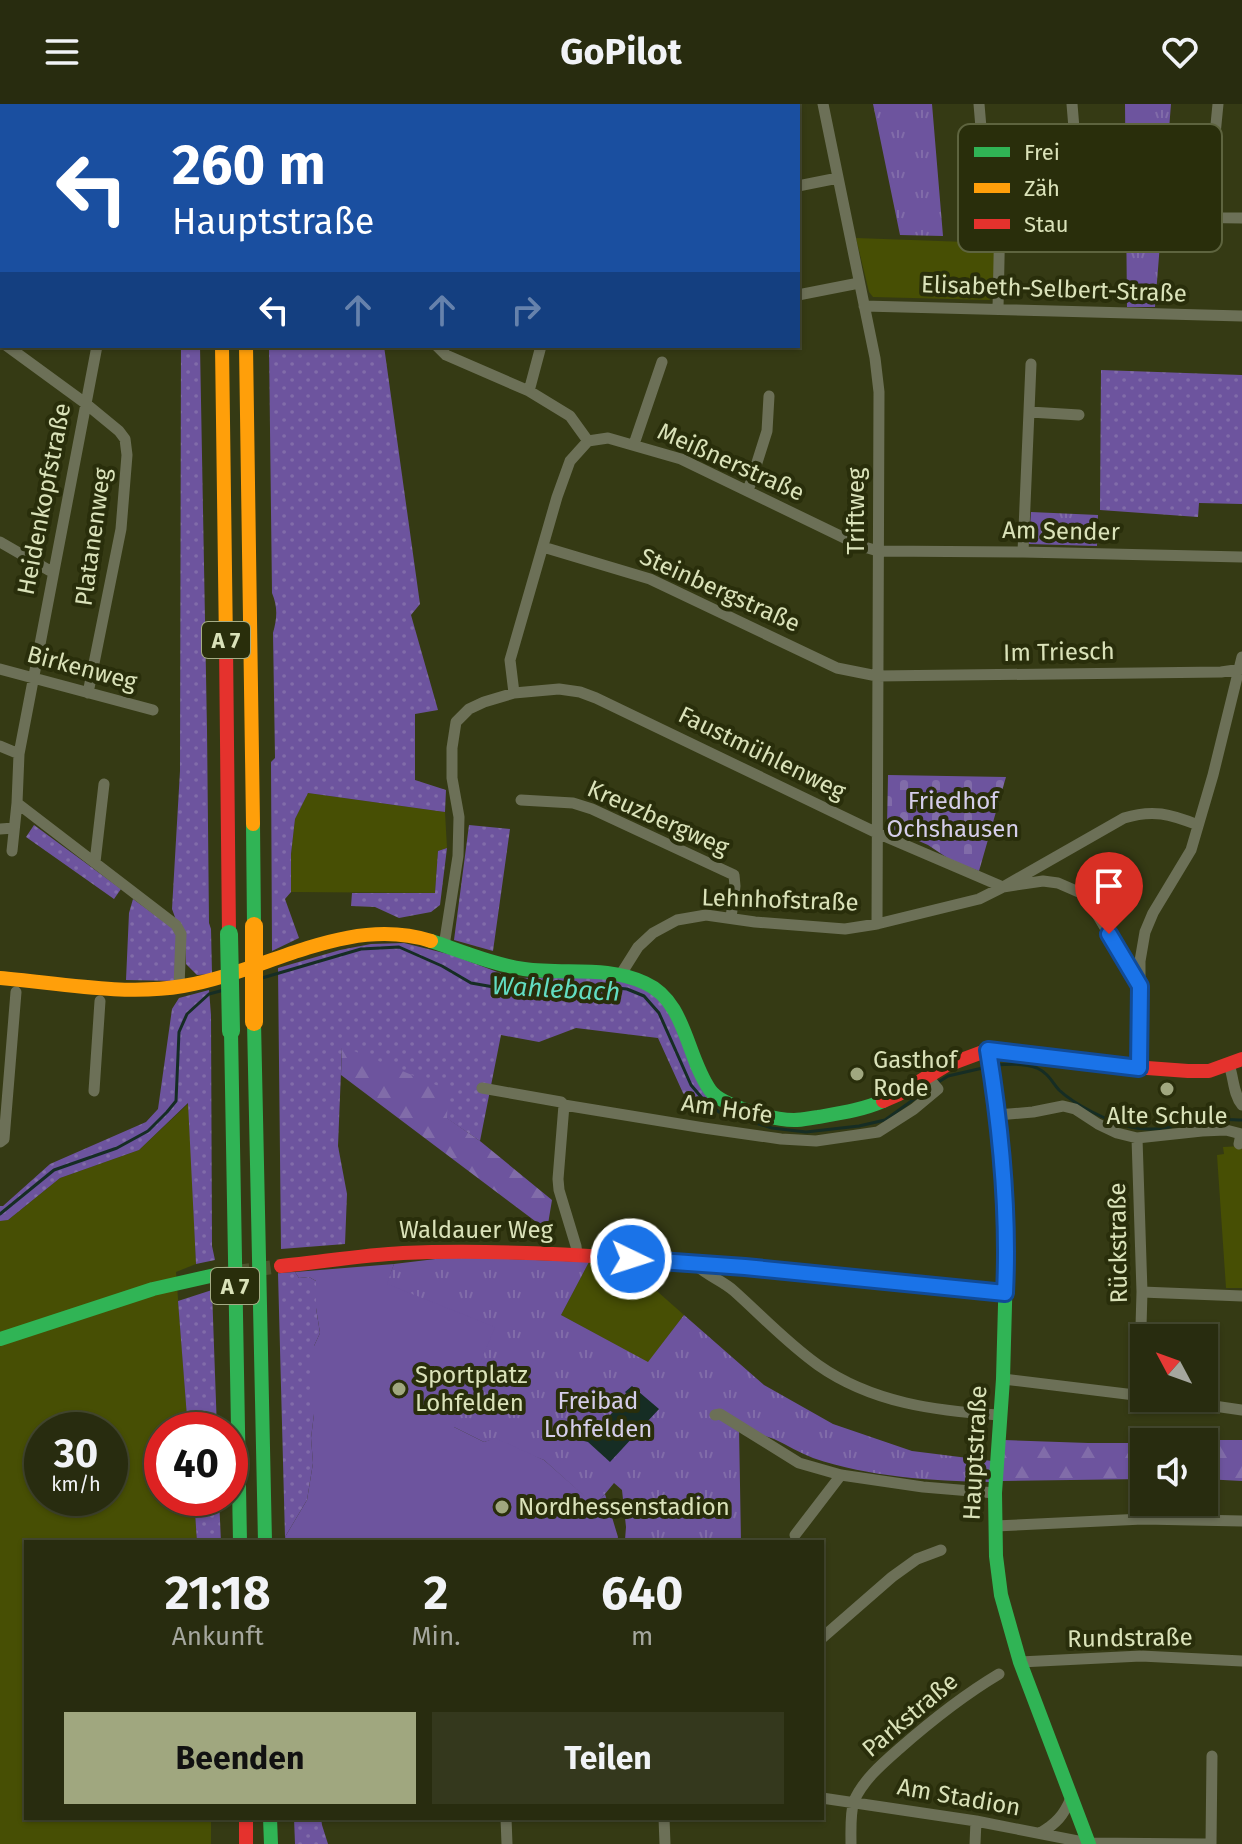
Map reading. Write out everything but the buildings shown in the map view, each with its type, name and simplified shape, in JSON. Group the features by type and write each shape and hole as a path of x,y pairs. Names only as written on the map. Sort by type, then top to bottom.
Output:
{"main road":[{"name":"A 7","path":"222,348 240,1540"},
{"name":"A 7","path":"246,348 254,1022 265,1540"},
{"path":"0,978 133,990 179,987 211,981 308,948 367,935 396,933 523,969 621,974 646,983 667,1001 711,1092 731,1106 793,1120 852,1112 882,1103 932,1081 960,1059 1237,1070"},
{"name":"Hauptstraße","path":"989,1061 1005,1200 1003,1379 995,1493 996,1556 1001,1595 1020,1662 1088,1844"},
{"name":"Waldauer Weg","path":"281,1266 400,1253 577,1255 1005,1293"},
{"path":"0,1339 153,1289 215,1275"},
{"path":"246,1820 246,1844"},
{"path":"270,1820 271,1844"}],"street":[{"name":"Triftweg","path":"823,104 875,358 879,392 877,924"},
{"path":"979,104 981,124"},
{"path":"1072,104 1074,124"},
{"path":"1216,124 1218,104"},
{"path":"800,186 838,178"},
{"path":"1222,217 1242,218"},
{"path":"998,309 999,252"},
{"path":"800,295 859,283"},
{"name":"Elisabeth-Selbert-Straße","path":"864,306 1242,316"},
{"path":"10,348 85,403"},
{"name":"Heidenkopfstraße","path":"12,851 19,754 97,348"},
{"path":"439,348 446,355 529,391 570,416 588,441 570,461 557,497 510,660 514,693"},
{"path":"529,391 540,348"},
{"path":"634,444 662,362"},
{"path":"1023,552 1031,364"},
{"path":"748,491 767,431 769,396"},
{"name":"Platanenweg","path":"85,403 119,431 125,439 127,455 121,529 88,693"},
{"path":"1030,412 1079,415"},
{"name":"Meißnerstraße","path":"588,441 608,438 681,459 861,546 878,551"},
{"path":"0,542 52,572"},
{"name":"Steinbergstraße","path":"543,547 650,579 837,668 877,676"},
{"name":"Am Sender","path":"878,551 1242,557"},
{"path":"1139,1068 1140,961 1145,932 1191,850 1242,657"},
{"name":"Birkenweg","path":"0,669 153,710"},
{"name":"Im Triesch","path":"877,676 1241,670"},
{"name":"Faustmühlenweg","path":"444,946 458,856 459,817 452,778 456,722 469,709 514,693 559,689 596,698 877,833 1003,887"},
{"path":"0,746 19,754"},
{"path":"95,862 104,784"},
{"name":"Kreuzbergweg","path":"521,800 573,803 592,809 734,875 731,918"},
{"path":"17,803 176,925 181,934 179,987"},
{"path":"1003,887 1124,818 1142,812 1161,813 1198,825"},
{"path":"0,829 14,828"},
{"path":"1003,887 1043,881 1058,883 1081,893 1140,986"},
{"name":"Lehnhofstraße","path":"621,974 638,947 653,933 677,920 706,915 845,929 979,899 1003,887"},
{"path":"0,1142 4,1139 16,992"},
{"path":"94,1091 100,1001"},
{"path":"1237,1070 1235,1094 1242,1105"},
{"name":"Am Hofe","path":"482,1088 704,1128 816,1141 878,1132 938,1089 932,1081"},
{"path":"564,1105 558,1179 577,1255"},
{"path":"997,1115 1063,1106 1075,1109 1117,1133 1137,1138 1226,1130 1241,1134 1239,1144"},
{"name":"Rückstraße","path":"1137,1138 1142,1324"},
{"path":"694,1263 731,1289 818,1365 857,1386 920,1407 1000,1415"},
{"path":"1142,1292 1242,1296"},
{"path":"1003,1379 1130,1394"},
{"path":"1218,1407 1242,1410"},
{"path":"715,1415 720,1414 736,1422 799,1463 841,1475 995,1493"},
{"path":"795,1535 841,1475"},
{"path":"995,1526 1143,1519 1242,1521"},
{"path":"824,1636 892,1577 917,1559 941,1550"},
{"name":"Rundstraße","path":"1020,1662 1141,1656 1242,1661"},
{"name":"Parkstraße","path":"853,1802 885,1761 936,1716 999,1674"},
{"path":"1208,1844 1212,1756"},
{"name":"Am Stadion","path":"824,1798 976,1821 1088,1844 1208,1844"},
{"name":"Am Stadion","path":"1040,1833 1061,1819 1071,1798"},
{"path":"851,1844 853,1802"},
{"path":"506,1820 507,1844"},
{"path":"664,1820 665,1844"},
{"path":"975,1844 976,1821"}],"shaded area":[{"path":"856,238 958,242 958,252 995,252 993,297 989,300 873,297 869,292"},
{"path":"308,793 445,812 447,848 438,851 435,893 291,892 295,819"},
{"path":"189,1103 196,1264 176,1272 187,1412 144,1412 144,1516 195,1516 197,1540 24,1540 24,1820 211,1820 211,1844 0,1844 0,1221 8,1220 60,1178 139,1150"},
{"path":"1242,1146 1242,1288 1226,1288 1217,1155 1224,1154 1223,1147"},
{"path":"589,1262 632,1269 684,1315 648,1363 561,1315"},
{"path":"632,1386 659,1409 610,1462 588,1442 576,1439 579,1421 603,1422 629,1396 625,1392"}],"green space":[{"path":"873,104 932,104 943,236 900,235"},
{"path":"1125,104 1171,104 1169,124 1125,124"},
{"path":"1126,252 1159,252 1155,307 1127,307"},
{"path":"181,348 200,348 212,974 197,975 186,964 185,931 172,909 180,771"},
{"path":"269,348 384,348 420,604 411,615 438,710 415,714 415,780 446,790 445,812 308,793 295,819 291,892 285,899 299,938 272,951 271,762 275,758 273,633 276,613 272,593"},
{"path":"1101,370 1242,375 1242,504 1199,503 1198,517 1100,510"},
{"path":"1031,512 1098,515 1097,546 1029,544"},
{"name":"Friedhof Ochshausen","path":"888,775 1006,777 979,871 952,861 928,845 887,827"},
{"path":"34,825 121,889 114,899 26,837"},
{"path":"469,825 510,829 493,951 454,940"},
{"path":"447,848 440,905 431,912 399,918 375,907 351,906 352,893 435,893 438,851"},
{"path":"133,899 178,935 175,981 126,980 129,913"},
{"path":"404,943 452,955 513,978 594,977 642,985 672,1013 711,1100 699,1113 683,1093 658,1038 576,1028 539,1042 501,1035 480,1141 342,1047 338,1146 347,1194 345,1244 281,1249 278,968 340,950 371,944"},
{"path":"209,990 212,1246 215,1260 196,1264 188,1103 139,1150 60,1178 8,1220 0,1221 0,1206 50,1164 146,1122 158,1109 172,1009 179,998"},
{"path":"342,1046 448,1090 447,1118 552,1200 547,1230 341,1075"},
{"name":"Freibad Lohfelden","path":"452,1257 589,1262 561,1315 648,1362 684,1315 764,1385 833,1424 912,1451 992,1461 990,1482 923,1479 856,1470 813,1458 774,1439 739,1428 741,1540 625,1540 622,1490 614,1483 595,1506 544,1460 491,1440 484,1442 454,1427 386,1284 394,1264"},
{"path":"394,1264 387,1284 495,1327 454,1427 484,1442 495,1438 544,1460 595,1505 605,1494 617,1540 286,1540 285,1537 307,1500 313,1463 314,1346 320,1333 316,1281 309,1277 299,1278 295,1272"},
{"path":"295,1272 299,1278 309,1277 316,1281 320,1333 314,1346 313,1463 307,1500 285,1537 278,1273"},
{"path":"212,1290 216,1412 187,1412 178,1301"},
{"path":"1004,1440 1130,1443 1130,1479 1002,1481"},
{"path":"1218,1440 1242,1440 1242,1481 1218,1480"},
{"path":"195,1516 220,1516 221,1540 197,1540"},
{"path":"294,1820 321,1820 328,1844 295,1844"}],"waterway":[{"name":"Wahlebach","path":"262,978 361,949 399,947 471,983 505,989 627,989 644,996 659,1013 691,1085 702,1098 719,1112 772,1128 806,1132 885,1120 931,1087"},
{"name":"Wahlebach","path":"0,1214 54,1170 117,1148 148,1131 176,1101 179,1032 187,1014 209,994 224,990"},
{"name":"Wahlebach","path":"994,1065 1037,1068 1074,1101 1103,1117 1131,1127 1152,1129 1207,1121 1242,1120"},
{"name":"Wahlebach","path":"937,1083 948,1076 987,1067"}],"tunnel":[{"path":"215,1275 281,1266"}],"traffic: fast":[{"path":"253,824 254,926"},
{"path":"229,934 231,1031"},
{"path":"431,941 512,967 615,974 645,983 659,991 677,1016 710,1090 725,1101 749,1111 797,1120 851,1111 883,1101"},
{"path":"254,1022 265,1540"},
{"path":"231,1031 240,1540"},
{"path":"988,1050 1005,1200 1006,1268 1003,1379 995,1493 996,1556 1001,1595 1020,1662 1089,1844"},
{"path":"624,1258 1005,1293"},
{"path":"0,1339 153,1289 215,1275"},
{"path":"270,1820 271,1844"}],"traffic: slow":[{"path":"222,348 226,645"},
{"path":"246,348 253,824"},
{"path":"254,926 254,1022"},
{"path":"0,978 92,988 161,989 213,979 337,940 368,935 399,935 431,941"}],"traffic: jam":[{"path":"226,645 229,934"},
{"path":"883,1101 945,1066 988,1050 1188,1071 1209,1071 1242,1059"},
{"path":"281,1266 373,1255 431,1252 514,1252 624,1258"},
{"path":"246,1820 246,1844"}],"place":[{"name":"Gasthof Rode","path":"857,1074"},
{"name":"Alte Schule","path":"1167,1089"},
{"name":"Sportplatz Lohfelden","path":"399,1389"},
{"name":"Nordhessenstadion","path":"502,1507"}],"route":[{"path":"631,1259 1005,1293 1005,1200 988,1050 1139,1068 1140,986 1109,934"}]}
